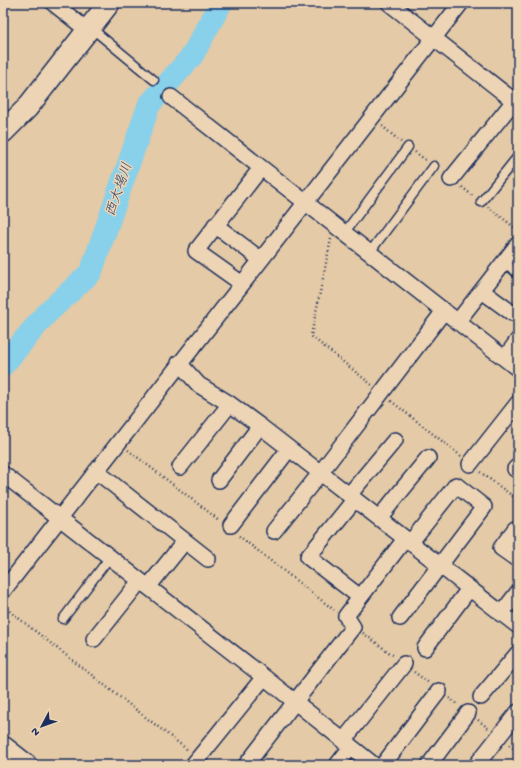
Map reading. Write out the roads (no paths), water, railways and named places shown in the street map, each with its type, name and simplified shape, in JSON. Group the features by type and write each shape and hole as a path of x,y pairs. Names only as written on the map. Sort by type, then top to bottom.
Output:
{"street":[{"path":"53,3 88,28"},
{"path":"3,132 27,108 109,3"},
{"path":"389,3 516,102 451,179"},
{"path":"3,591 460,3"},
{"path":"171,97 518,369"},
{"path":"241,283 196,251 261,168"},
{"path":"215,226 260,259"},
{"path":"458,322 518,244"},
{"path":"482,291 512,312"},
{"path":"274,530 321,472 444,311"},
{"path":"505,358 518,340"},
{"path":"179,363 199,385 230,404 321,472 518,626"},
{"path":"470,464 518,403"},
{"path":"180,466 230,404"},
{"path":"219,480 260,426"},
{"path":"360,597 308,557 395,440"},
{"path":"230,527 290,449"},
{"path":"379,518 428,458"},
{"path":"96,471 208,559"},
{"path":"5,480 59,518 110,557 374,765"},
{"path":"247,765 353,627 346,616 360,597 456,485 484,507 400,618"},
{"path":"515,529 501,548 518,560"},
{"path":"94,639 185,541"},
{"path":"425,648 469,589"},
{"path":"501,614 518,592"},
{"path":"481,697 518,653"},
{"path":"337,765 347,744 404,664"},
{"path":"196,762 264,677"},
{"path":"383,765 439,691"},
{"path":"478,765 477,764 518,712"},
{"path":"429,765 468,713"},
{"path":"3,747 26,765"}],"lane":[{"path":"88,28 154,80"},
{"path":"345,232 408,147"},
{"path":"481,202 518,156"},
{"path":"370,252 434,166"},
{"path":"504,262 518,274"},
{"path":"63,619 110,557"}],"waterway":[{"name":"西大場川","path":"3,365 46,314 91,272 149,105 192,56 221,3"}]}
